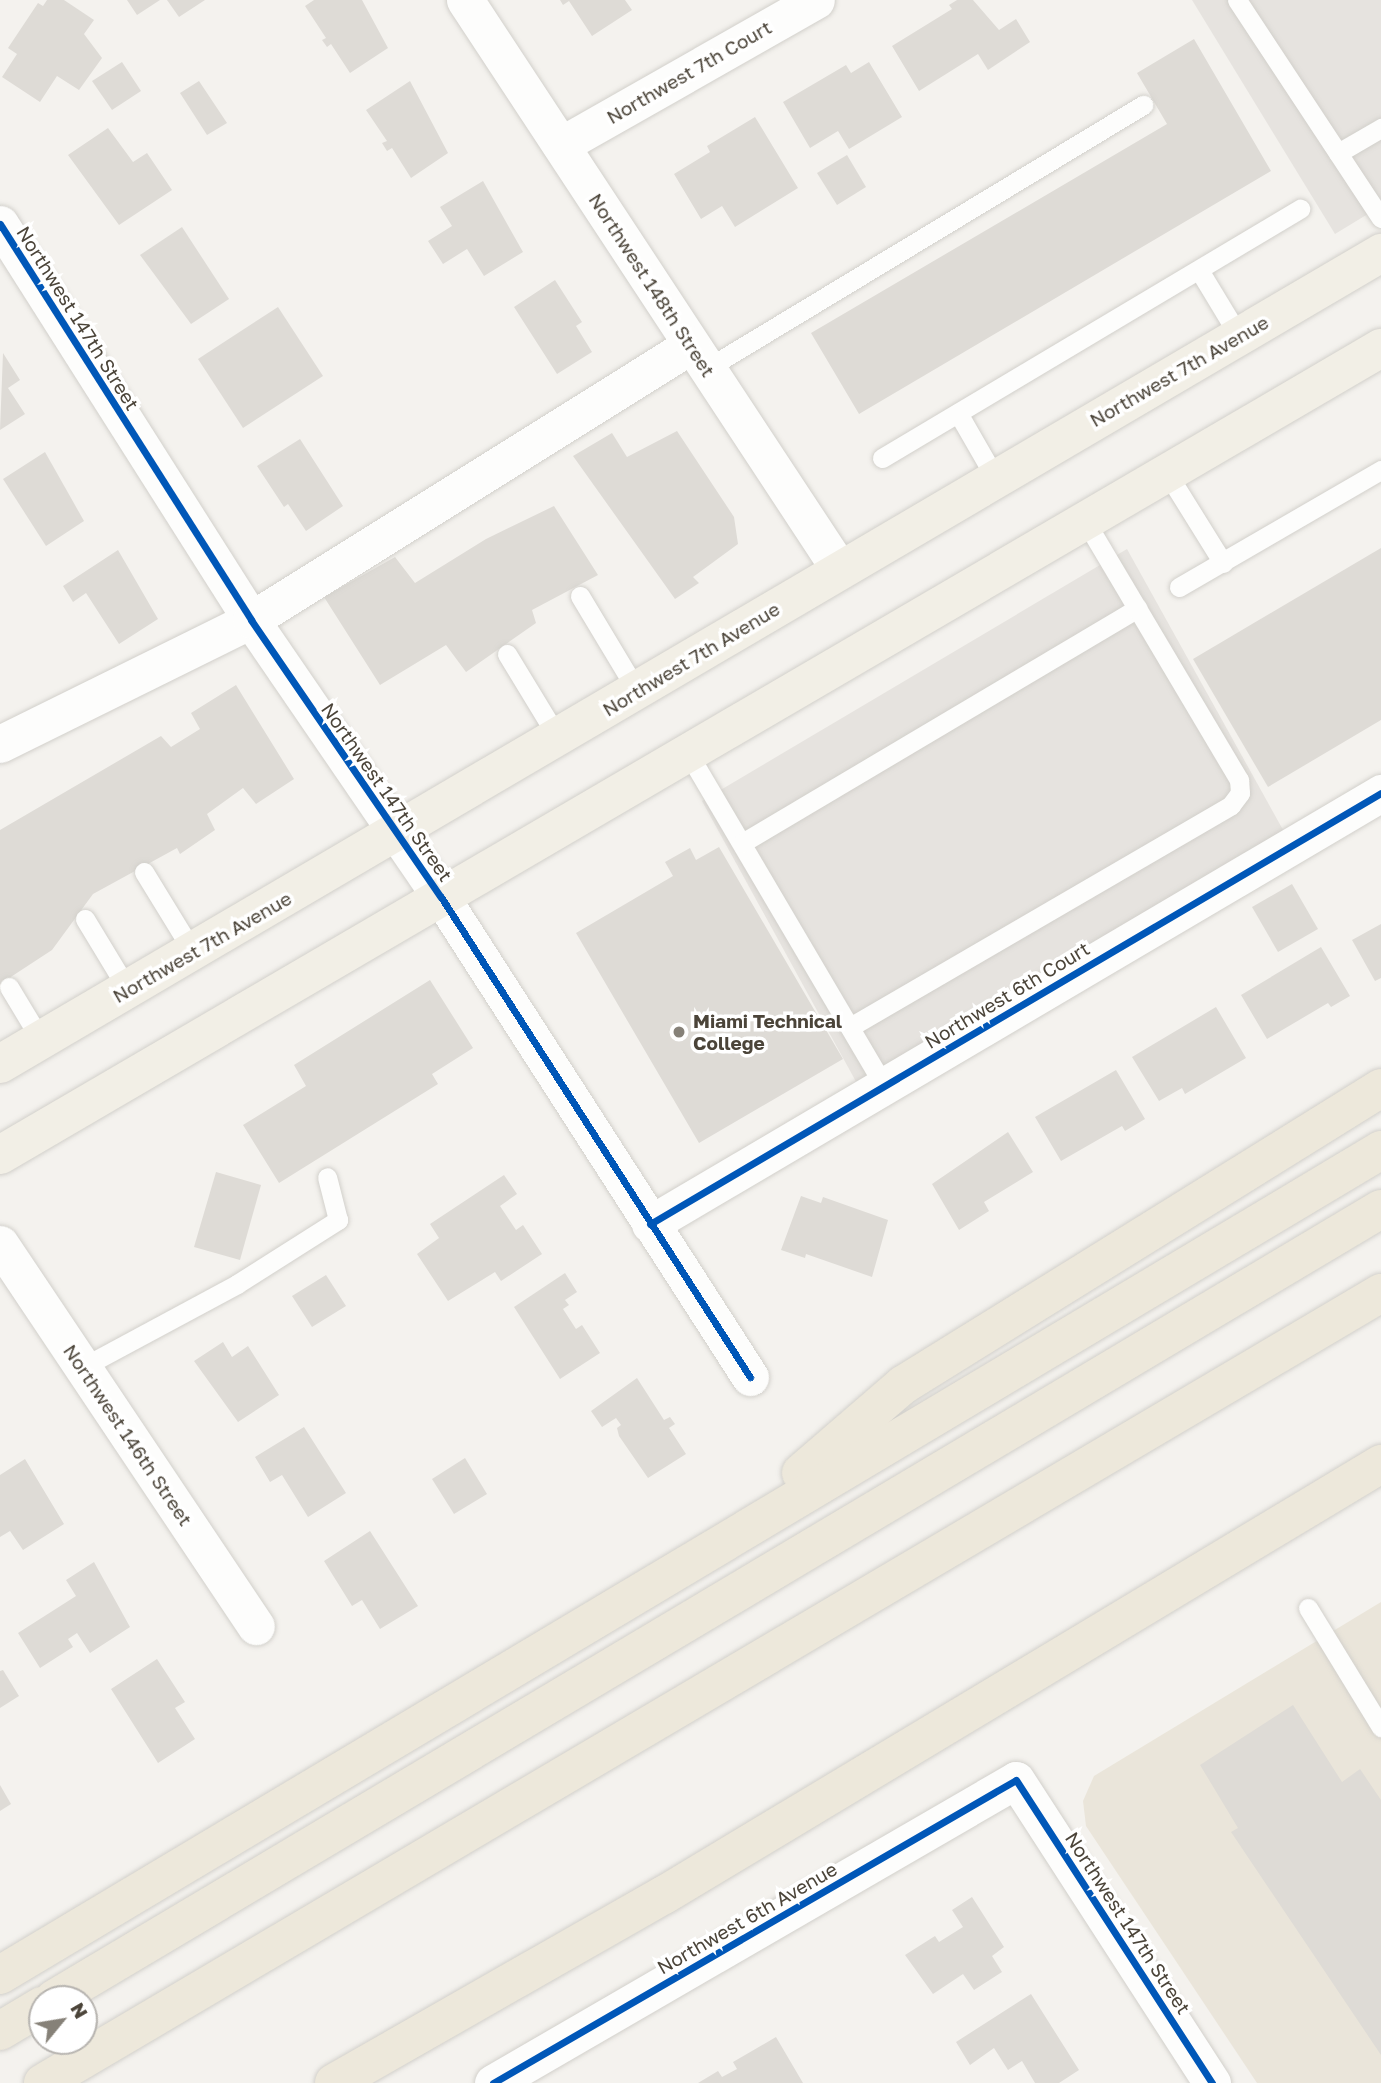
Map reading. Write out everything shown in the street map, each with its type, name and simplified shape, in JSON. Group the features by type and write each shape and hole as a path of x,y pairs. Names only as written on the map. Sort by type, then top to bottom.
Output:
{"highway":[{"path":"726,1538 903,1385 1381,1088"},
{"path":"0,1975 726,1538 1381,1150"},
{"path":"78,1985 1381,1209"},
{"path":"43,2083 1381,1293"},
{"path":"334,2083 664,1895 1381,1464"},
{"path":"0,2031 28,2014"}],"main road":[{"name":"Northwest 7th Avenue","path":"0,1064 395,835 1381,253"},
{"path":"0,1155 1381,348"}],"street":[{"name":"Northwest 148th Street","path":"465,0 840,570"},
{"name":"Northwest 7th Court","path":"561,145 816,0"},
{"name":"Northwest 147th Street","path":"0,224 251,620 395,835 441,897 750,1377"},
{"path":"0,744 251,620 699,357"},
{"name":"Northwest 6th Court","path":"650,1224 1381,793"},
{"name":"Northwest 146th Street","path":"0,1244 256,1626"},
{"name":"Northwest 147th Street","path":"1016,1780 1212,2083"},
{"name":"Northwest 6th Avenue","path":"493,2083 538,2072 1016,1780"}],"lane":[{"path":"1237,0 1381,218"},
{"path":"699,357 1143,105"},
{"path":"1338,153 1381,128"},
{"path":"882,458 1300,209"},
{"path":"1199,270 1239,336"},
{"path":"958,413 996,479"},
{"path":"1179,587 1381,470"},
{"path":"1167,473 1223,563"},
{"path":"850,1027 1231,805 1240,793 1239,780 1085,521"},
{"path":"580,596 637,691"},
{"path":"742,843 1137,608"},
{"path":"507,654 558,738"},
{"path":"688,753 884,1086"},
{"path":"144,872 193,952"},
{"path":"85,919 128,990"},
{"path":"9,987 41,1040"},
{"path":"83,1367 237,1284 338,1220 336,1200 327,1177"},
{"path":"1308,1608 1381,1727"}],"shaded area":[{"path":"1192,0 1381,0 1381,206 1335,234"},
{"path":"1127,549 1292,846 865,1098 702,801"},
{"path":"1381,1602 1381,2083 1257,2083 1086,1826 1083,1801 1094,1776"}],"building":[{"path":"47,0 64,0 94,20 84,34 102,58 79,90 57,76 40,102 2,77 17,54 8,48 38,3 43,6"},
{"path":"127,0 160,0 137,15"},
{"path":"167,0 205,0 179,17"},
{"path":"314,0 362,0 388,48 350,73 331,44 327,47 322,40 326,38 305,6"},
{"path":"560,0 625,0 632,10 592,36 569,1 563,5"},
{"path":"957,0 973,0 999,30 1016,19 1030,42 988,70 978,54 919,91 892,46 952,9 949,5"},
{"path":"1194,39 1271,171 859,414 811,333 1167,124 1137,73"},
{"path":"122,62 141,91 112,110 92,81"},
{"path":"869,62 902,117 849,149 838,131 810,148 783,102 846,65 851,73"},
{"path":"199,81 227,123 207,135 180,93"},
{"path":"410,81 448,153 411,178 392,148 387,151 382,143 387,141 366,110"},
{"path":"755,117 798,188 735,227 722,206 701,219 674,174 710,152 707,146"},
{"path":"108,128 133,162 147,153 172,190 119,225 68,155"},
{"path":"847,155 866,187 837,205 817,173"},
{"path":"483,181 523,252 484,276 467,249 443,264 428,241 452,226 440,207"},
{"path":"182,227 229,299 191,324 140,255"},
{"path":"555,280 582,322 576,326 592,352 557,374 514,307"},
{"path":"278,307 323,376 243,428 198,359"},
{"path":"3,353 20,380 8,388 25,414 0,430"},
{"path":"677,431 734,517 738,544 693,577 699,583 675,599 573,456 612,433 627,457"},
{"path":"300,439 343,506 306,531 288,504 284,507 257,466"},
{"path":"45,452 84,521 46,546 3,479"},
{"path":"554,506 598,575 532,610 536,623 466,672 446,645 380,685 324,597 395,557 415,583 486,539"},
{"path":"1381,548 1381,720 1268,787 1193,659"},
{"path":"118,550 158,619 119,644 86,593 73,602 63,586"},
{"path":"236,685 294,779 256,804 243,788 207,814 215,830 180,854 177,848 93,894 52,950 0,984 0,830 161,736 171,747 200,729 191,713"},
{"path":"719,847 843,1059 699,1143 576,933 673,876 665,862 690,848 696,860"},
{"path":"1292,884 1318,929 1278,952 1252,907"},
{"path":"1381,924 1381,978 1375,981 1352,940"},
{"path":"1321,947 1350,996 1331,1007 1328,1003 1267,1039 1241,995"},
{"path":"430,980 473,1048 432,1074 438,1084 279,1183 243,1125 306,1086 294,1065"},
{"path":"1216,1007 1246,1058 1185,1094 1182,1088 1159,1101 1132,1057"},
{"path":"1116,1070 1145,1119 1125,1131 1122,1126 1061,1161 1035,1117"},
{"path":"1008,1132 1033,1172 984,1202 989,1211 959,1230 932,1184"},
{"path":"216,1172 261,1185 240,1260 194,1247"},
{"path":"504,1175 517,1194 500,1206 516,1230 523,1225 542,1254 501,1281 495,1272 448,1301 417,1254 439,1238 430,1224"},
{"path":"801,1196 821,1203 823,1197 888,1220 872,1277 806,1254 805,1258 781,1250"},
{"path":"565,1273 577,1292 565,1300 569,1305 563,1309 576,1329 582,1325 600,1353 560,1379 514,1307"},
{"path":"326,1275 346,1306 312,1327 292,1296"},
{"path":"223,1342 232,1357 248,1346 279,1395 238,1422 194,1361"},
{"path":"637,1378 664,1420 670,1417 675,1424 669,1428 686,1454 648,1478 619,1436 617,1428 621,1425 616,1418 602,1427 591,1411"},
{"path":"304,1427 346,1493 308,1517 282,1475 270,1482 255,1457"},
{"path":"465,1458 487,1494 454,1514 432,1479"},
{"path":"25,1459 64,1524 23,1550 10,1531 0,1537 0,1475"},
{"path":"370,1531 418,1606 380,1629 362,1600 352,1606 324,1561"},
{"path":"94,1562 130,1627 90,1653 77,1633 68,1639 73,1647 40,1668 18,1633 76,1596 66,1580"},
{"path":"157,1659 185,1702 175,1708 195,1739 158,1763 111,1689"},
{"path":"3,1670 19,1696 0,1708 0,1671"},
{"path":"1293,1705 1342,1782 1360,1769 1381,1800 1381,2055 1231,1832 1238,1828 1200,1765"},
{"path":"0,1785 11,1804 0,1811"},
{"path":"972,1897 1004,1947 992,1956 1002,1972 974,1990 963,1974 933,1994 905,1955 935,1936 939,1942 963,1927 952,1910"},
{"path":"1031,1994 1079,2070 1059,2083 1035,2083 1022,2061 1008,2070 994,2048 970,2065 956,2042"},
{"path":"776,2037 803,2083 698,2083 718,2071 722,2077 737,2069 733,2062"}],"cycle path":[{"path":"0,224 251,620 441,897 750,1377"},
{"path":"650,1224 1381,793"},
{"path":"493,2083 1016,1780 1212,2083"}],"place":[{"name":"Miami Technical College","path":"679,1032"}]}
